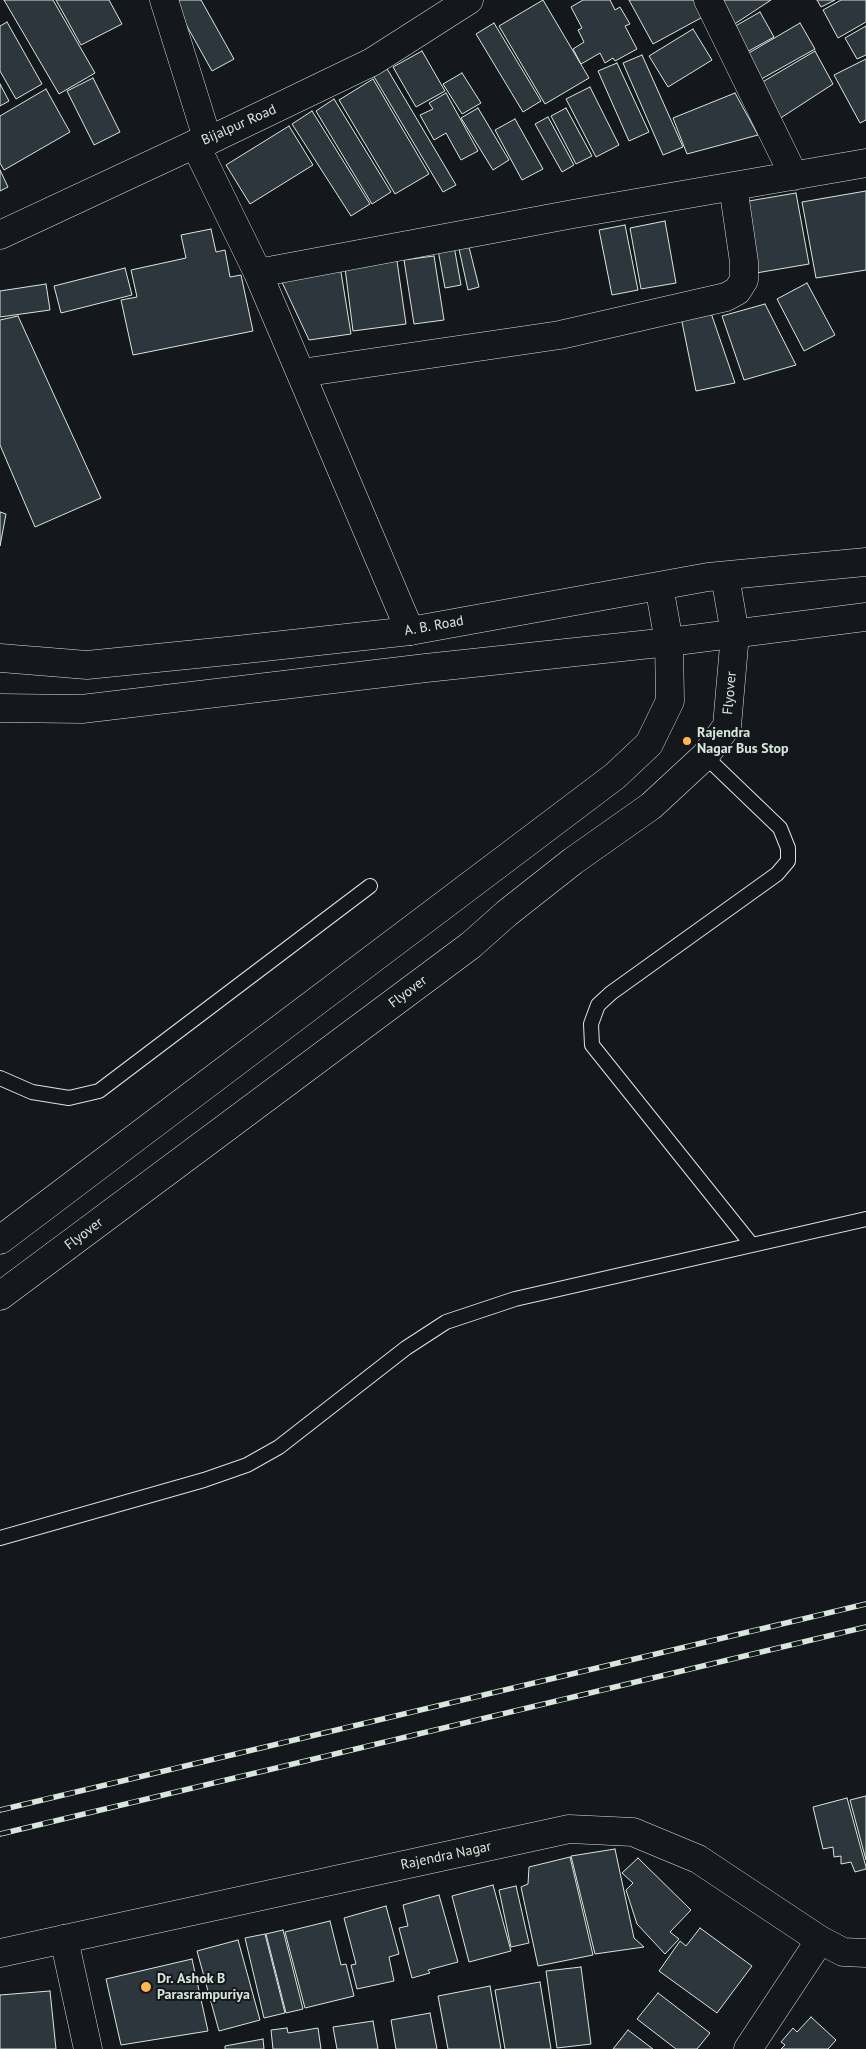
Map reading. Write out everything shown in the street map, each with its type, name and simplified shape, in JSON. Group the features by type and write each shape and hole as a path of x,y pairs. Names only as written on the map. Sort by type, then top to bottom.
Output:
{"main road":[{"path":"164,0 201,143 258,272 410,631"},
{"name":"Bijalpur Road","path":"0,235 372,62 469,0"},
{"path":"708,0 794,176"},
{"path":"258,272 866,163"},
{"path":"301,373 560,335 726,297 737,290 744,280 744,262 733,186"},
{"name":"A. B. Road","path":"0,658 87,665 410,631 724,576 866,562"},
{"name":"Flyover","path":"0,1296 471,945 507,913 651,806 705,756 727,726 735,634 724,576"},
{"path":"0,1240 615,776 649,744 670,701 669,642 659,586"},
{"path":"0,708 82,709 426,668 669,642 866,617"},
{"name":"Rajendra Nagar","path":"0,1953 569,1829 633,1832 698,1860 820,1940 843,1952 866,1953"},
{"path":"64,1939 88,2049"},
{"path":"748,2049 820,1940"}],"lane":[{"path":"705,756 780,828 788,848 788,861 777,874 598,1005 591,1024 592,1045 752,1245"},
{"path":"0,1078 32,1092 69,1098 99,1091 370,886"},
{"path":"0,1538 204,1480 246,1465 279,1447 406,1348 446,1322 515,1299 866,1219"}],"building":[{"path":"4,0 53,0 95,73 59,94"},
{"path":"56,0 109,0 122,24 81,45"},
{"path":"201,0 234,59 212,71 173,1"},
{"path":"543,0 589,78 545,104 499,26"},
{"path":"583,0 610,0 615,10 620,7 630,24 625,26 637,49 615,61 613,58 605,63 600,53 581,64 573,49 584,42 578,30 582,28 571,7"},
{"path":"629,0 703,0 710,13 653,44"},
{"path":"717,0 771,0 730,27"},
{"path":"817,0 835,0 821,7"},
{"path":"841,0 866,0 866,22 838,38 823,10"},
{"path":"760,12 774,37 745,53 732,28"},
{"path":"7,22 42,84 16,99 0,71 0,26"},
{"path":"494,23 541,101 523,112 476,34"},
{"path":"800,23 815,49 756,82 742,57"},
{"path":"866,26 866,55 857,59 845,38"},
{"path":"693,29 712,60 668,87 649,56"},
{"path":"422,51 445,91 416,107 393,67"},
{"path":"815,51 833,84 776,121 754,87"},
{"path":"642,55 683,147 663,155 623,63"},
{"path":"866,59 866,120 860,123 834,75"},
{"path":"617,63 649,132 629,141 598,71"},
{"path":"386,67 456,185 443,192 373,75"},
{"path":"462,73 481,103 462,114 443,84"},
{"path":"93,78 120,132 94,145 67,91"},
{"path":"373,79 429,174 395,194 339,100"},
{"path":"0,84 9,101 0,106"},
{"path":"590,87 619,145 596,157 566,99"},
{"path":"46,89 70,132 4,170 0,163 0,116"},
{"path":"446,93 478,151 461,160 446,133 434,140 420,115 433,109 429,103"},
{"path":"735,93 758,135 687,154 673,118"},
{"path":"334,99 391,192 372,204 316,111"},
{"path":"478,108 509,160 493,170 461,118"},
{"path":"566,108 592,156 576,164 551,116"},
{"path":"312,111 370,204 351,216 292,124"},
{"path":"548,117 574,165 562,172 535,124"},
{"path":"515,119 543,169 522,180 495,130"},
{"path":"289,126 313,165 250,204 226,165"},
{"path":"0,170 8,187 0,191"},
{"path":"866,191 866,270 816,278 802,202"},
{"path":"796,193 809,264 756,273 743,202"},
{"path":"665,221 676,283 641,289 630,228"},
{"path":"625,225 638,290 612,295 599,230"},
{"path":"211,229 216,252 225,250 230,277 241,275 253,331 133,355 121,300 137,297 131,270 186,258 181,235"},
{"path":"454,246 461,285 445,288 438,250"},
{"path":"469,247 479,287 468,290 459,249"},
{"path":"434,256 444,320 414,324 404,260"},
{"path":"397,261 406,324 353,331 345,268"},
{"path":"340,266 351,334 309,340 280,278"},
{"path":"125,268 132,295 61,313 54,286"},
{"path":"807,283 835,335 804,351 777,299"},
{"path":"46,284 50,310 0,317 0,291"},
{"path":"765,304 796,365 744,380 722,316"},
{"path":"710,310 735,383 696,391 681,317"},
{"path":"18,316 101,498 35,527 0,445 0,320"},
{"path":"0,512 6,514 0,546"},
{"path":"866,1796 866,1860 850,1800"},
{"path":"847,1798 866,1867 866,1869 855,1872 851,1862 841,1864 841,1856 834,1857 833,1847 823,1849 813,1807"},
{"path":"615,1849 634,1938 644,1947 595,1954 571,1856"},
{"path":"570,1857 593,1955 538,1966 521,1887 528,1884 529,1867"},
{"path":"638,1858 691,1910 670,1932 679,1939 665,1954 637,1924 626,1890 633,1883 622,1873"},
{"path":"493,1885 511,1951 469,1962 452,1896"},
{"path":"516,1886 529,1943 511,1947 499,1890"},
{"path":"439,1895 458,1962 428,1970 430,1973 412,1978 399,1928 408,1926 403,1905"},
{"path":"386,1906 399,1954 389,1957 394,1981 357,1989 351,1965 356,1964 344,1918"},
{"path":"330,1921 341,1965 346,1964 354,1996 305,2008 285,1932"},
{"path":"700,1928 752,1966 717,2013 659,1971 680,1941 686,1946"},
{"path":"283,1930 303,2009 286,2013 266,1934"},
{"path":"265,1934 285,2013 264,2018 245,1938"},
{"path":"238,1940 260,2020 219,2031 197,1951"},
{"path":"192,1959 208,2031 121,2045 106,1979"},
{"path":"581,1967 591,2044 557,2048 546,1971"},
{"path":"540,1982 551,2049 505,2049 495,1990"},
{"path":"490,1986 501,2049 448,2049 438,1996"},
{"path":"50,1991 56,2049 0,2049 0,1995"},
{"path":"658,1993 710,2033 697,2049 676,2049 637,2019"},
{"path":"430,2013 437,2049 396,2049 391,2020"},
{"path":"811,2017 836,2040 828,2049 781,2049 785,2045 781,2042 793,2028 797,2032"},
{"path":"373,2021 378,2049 337,2049 333,2027"},
{"path":"287,2028 288,2033 318,2028 321,2049 273,2049 271,2030"},
{"path":"628,2030 653,2049 613,2049"},
{"path":"263,2039 264,2049 225,2049 225,2046"}],"railway":[{"path":"0,1810 866,1604"},
{"path":"0,1834 866,1627"}],"place":[{"name":"Rajendra Nagar Bus Stop","path":"687,741"},
{"name":"Dr. Ashok B Parasrampuriya","path":"146,1987"}]}
